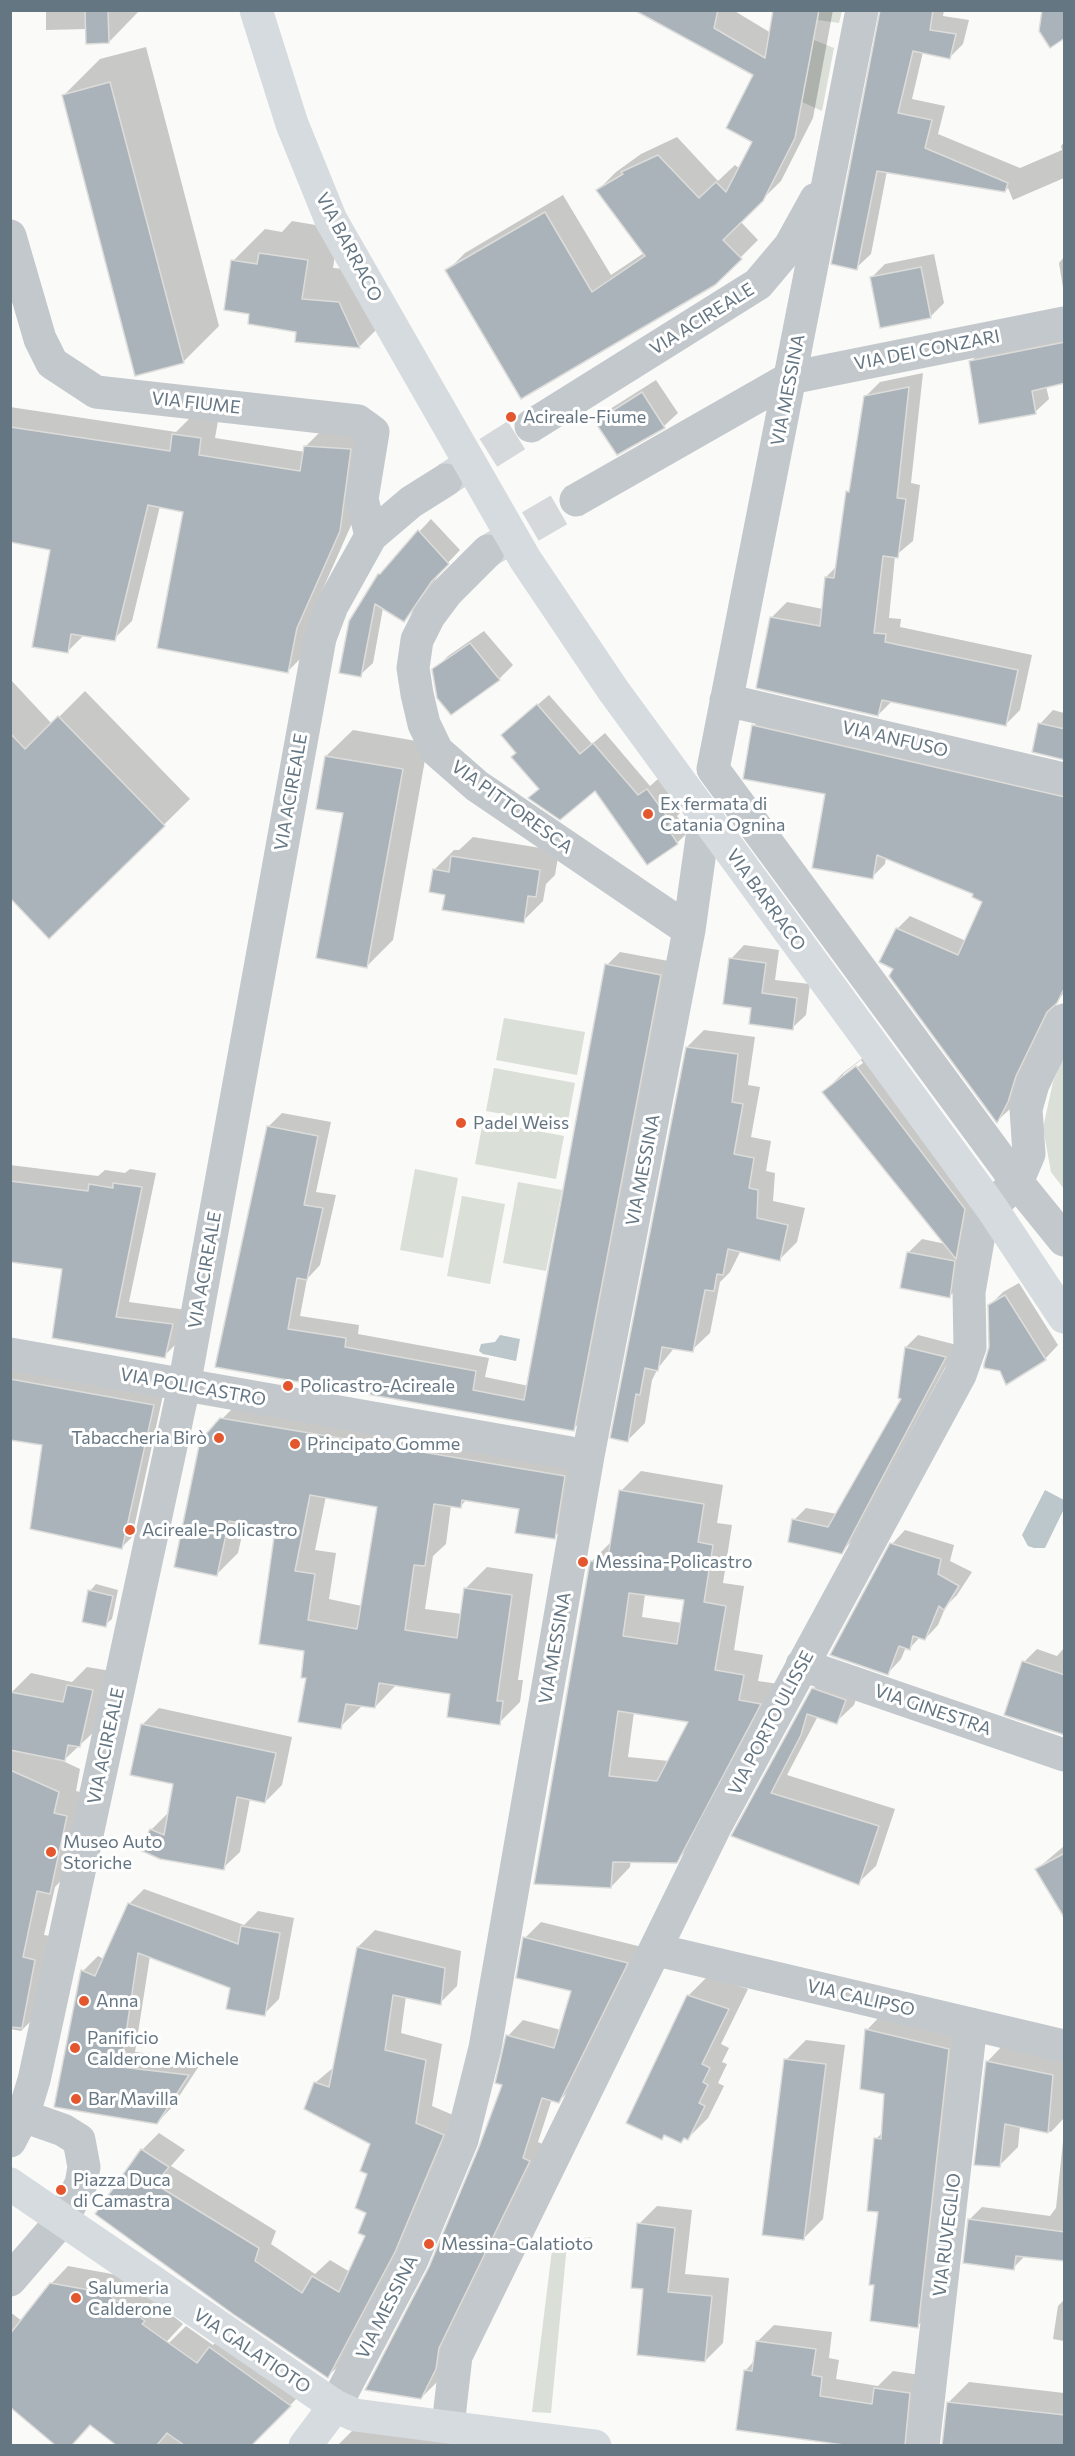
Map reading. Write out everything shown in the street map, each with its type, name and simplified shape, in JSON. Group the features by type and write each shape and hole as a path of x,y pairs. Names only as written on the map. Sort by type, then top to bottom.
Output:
{"main road":[{"name":"VIA BARRACO","path":"256,10 291,124 331,220 525,559 613,690 991,1207 1065,1317"},
{"name":"VIA GALATIOTO","path":"10,2184 335,2406 355,2415 595,2445"},
{"name":"VIA MESSINA","path":"305,2445 335,2406"}],"street":[{"name":"VIA MESSINA","path":"713,769 862,10"},
{"name":"VIA ACIREALE","path":"531,426 758,284 790,246 831,172"},
{"name":"VIA FIUME","path":"12,250 40,339 52,363 96,392 358,421 373,432 362,499 371,536"},
{"path":"758,284 787,297 803,315"},
{"name":"VIA DEI CONZARI","path":"790,378 1065,323"},
{"path":"576,500 790,378"},
{"name":"VIA ACIREALE","path":"21,2103 184,1386 320,638 345,580 371,536 411,502 446,480"},
{"name":"VIA PITTORESCA","path":"488,551 447,592 429,616 417,640 413,668 417,694 424,724 437,751 477,786 689,930"},
{"name":"VIA ANFUSO","path":"726,700 1065,779"},
{"name":"VIA BARRACO","path":"713,769 1017,1182 1065,1240"},
{"name":"VIA MESSINA","path":"335,2406 412,2260 462,2140 485,2048 506,1938 588,1456 689,930 705,816"},
{"name":"VIA PORTO ULISSE","path":"448,2426 456,2356 657,1950 715,1827 960,1375 970,1347 969,1292 980,1229 991,1207 1017,1182 1029,1154 1026,1110 1033,1084 1065,1020"},
{"name":"VIA POLICASTRO","path":"10,1354 588,1456"},
{"name":"VIA GINESTRA","path":"802,1665 1065,1755"},
{"name":"VIA CALIPSO","path":"657,1950 1065,2046"},
{"name":"VIA RUVEGLIO","path":"922,2445 971,2025"},
{"path":"10,2280 71,2227 84,2167 79,2140 21,2103"}],"shaded area":[{"path":"819,11 842,11 839,23 818,20"},
{"path":"814,40 834,48 822,111 802,102"},
{"path":"504,1018 585,1032 577,1075 496,1060"},
{"path":"1064,1056 1064,1189 1051,1172 1043,1128 1053,1082"},
{"path":"494,1068 575,1083 567,1126 486,1111"},
{"path":"483,1121 564,1136 556,1179 475,1164"},
{"path":"415,1169 458,1178 443,1258 400,1250"},
{"path":"518,1182 562,1190 546,1271 503,1263"},
{"path":"462,1196 505,1204 490,1284 447,1276"},
{"path":"500,1335 520,1339 516,1361 483,1354 479,1351 481,1344 495,1342"},
{"path":"1045,1490 1064,1500 1064,1509 1045,1548 1034,1548 1028,1546 1022,1535"},
{"path":"591,2237 592,2246 567,2244 551,2413 532,2412 553,2242"}],"building":[{"path":"85,10 108,10 109,43 86,44"},
{"path":"634,10 718,10 714,28 765,58 773,10 819,10 795,138 763,201 723,240 742,259 715,285 521,399 445,270 545,212 592,292 645,256 596,190 623,174 621,172 658,155 699,198 716,182 726,192 752,142 726,128 753,75"},
{"path":"880,10 933,10 930,30 956,34 950,59 913,51 898,113 932,120 925,148 1008,183 1005,192 877,171 857,270 831,264"},
{"path":"1042,10 1065,10 1065,38 1050,48 1039,31"},
{"path":"110,82 184,363 135,376 62,95"},
{"path":"259,253 308,260 302,299 339,302 360,348 295,342 296,332 248,324 249,314 224,310 231,260 257,264"},
{"path":"921,267 931,318 880,328 870,277"},
{"path":"1065,342 1065,383 1032,391 1036,414 979,424 969,361"},
{"path":"909,387 897,498 906,499 898,558 883,556 874,633 886,634 885,642 1018,670 1006,726 882,700 878,716 756,688 770,617 820,626 825,577 834,578 846,491 849,492 864,396"},
{"path":"642,392 665,428 617,455 595,422"},
{"path":"10,427 170,451 172,434 201,438 199,455 300,471 304,446 351,449 340,531 297,628 288,673 157,648 183,512 148,505 115,641 71,634 68,653 32,647 50,550 10,542"},
{"path":"418,530 449,564 432,581 404,622 375,604 361,677 339,673 349,621 378,574"},
{"path":"470,643 500,680 451,715 437,698 432,669"},
{"path":"537,704 580,754 593,743 638,795 647,789 672,823 667,827 678,844 647,865 595,791 560,820 528,798 539,789 511,757 516,753 501,735"},
{"path":"58,716 165,826 49,939 10,898 10,733 25,749"},
{"path":"1038,723 1065,729 1065,760 1032,752"},
{"path":"752,725 1065,797 1065,987 1057,1003 1047,1012 1016,1076 1008,1102 997,1123 889,976 893,969 879,962 896,928 958,955 982,902 972,897 973,894 877,855 873,879 812,868 825,794 743,779"},
{"path":"325,756 403,769 367,968 316,958 343,813 316,809"},
{"path":"451,856 540,870 536,897 528,896 524,923 442,910 445,895 429,892 433,869 449,872"},
{"path":"729,958 766,963 762,993 797,998 793,1030 749,1024 751,1008 723,1004"},
{"path":"605,964 661,975 574,1431 215,1367 267,1126 318,1136 304,1205 323,1208 307,1280 297,1278 288,1329 346,1338 345,1347 476,1371 473,1390 524,1400"},
{"path":"686,1047 738,1054 732,1102 743,1104 734,1154 754,1158 749,1188 758,1190 757,1218 788,1225 780,1261 728,1249 723,1275 717,1274 714,1291 705,1290 693,1352 662,1347 658,1371 645,1368 640,1395 636,1394 628,1442 610,1438"},
{"path":"856,1066 965,1209 956,1259 822,1092"},
{"path":"10,1181 88,1191 89,1184 113,1188 113,1183 142,1187 116,1317 173,1324 165,1358 52,1338 62,1269 10,1262"},
{"path":"907,1252 955,1261 950,1298 900,1288"},
{"path":"1005,1295 1046,1360 1006,1385 1000,1371 984,1368 989,1347 988,1305"},
{"path":"905,1347 946,1357 842,1554 788,1542 792,1519 828,1527 901,1399 898,1398"},
{"path":"10,1379 154,1405 122,1549 30,1529 42,1445 10,1440"},
{"path":"220,1418 565,1476 555,1539 515,1533 519,1509 462,1500 461,1508 434,1504 425,1566 414,1565 405,1630 457,1638 464,1588 512,1595 497,1701 503,1701 500,1725 447,1717 450,1694 379,1683 375,1708 346,1704 341,1729 298,1722 306,1678 301,1678 304,1651 259,1644 275,1530 229,1521 217,1576 174,1567 200,1441","holes":["310,1495 377,1507 357,1629 308,1620 315,1574 295,1571"]},
{"path":"619,1490 704,1504 698,1542 713,1545 704,1602 726,1606 715,1670 744,1675 739,1700 761,1704 677,1863 613,1862 611,1888 534,1884 590,1561 607,1563","holes":["629,1593 684,1600 677,1644 623,1636","618,1711 688,1722 657,1781 609,1776"]},
{"path":"890,1543 941,1559 938,1574 959,1586 944,1610 939,1606 925,1640 913,1636 910,1650 899,1646 888,1675 830,1655"},
{"path":"88,1590 113,1596 106,1627 82,1622"},
{"path":"1022,1661 1065,1675 1065,1735 1004,1715"},
{"path":"67,1685 93,1690 80,1747 68,1745 65,1761 10,1750 10,1692 63,1702"},
{"path":"812,1688 846,1700 837,1724 807,1714 801,1735 771,1793 879,1826 859,1885 731,1836"},
{"path":"141,1724 276,1753 265,1803 237,1797 224,1870 160,1859 140,1850 150,1829 164,1835 173,1784 130,1775"},
{"path":"10,1770 59,1792 54,1813 67,1816 50,1894 37,1891 23,1957 35,1960 22,2028 10,2027"},
{"path":"1065,1853 1065,1919 1035,1869"},
{"path":"128,1903 238,1944 241,1926 280,1933 265,2016 226,2009 230,1988 138,1953 121,2067 189,2075 157,2124 54,2107 81,1970 95,1976"},
{"path":"523,1937 628,1963 559,2103 542,2098 523,2158 530,2161 439,2348 436,2369 421,2399 365,2390 429,2267 479,2147 502,2085 495,2083 506,2035 554,2048 571,1991 516,1978"},
{"path":"357,1947 445,1968 441,2005 393,1995 385,2050 426,2060 416,2123 444,2135 395,2252 328,2378 233,2314 95,2214 141,2149 169,2167 155,2184 259,2248 255,2261 302,2293 312,2276 339,2292 365,2236 358,2233 366,2213 355,2208 367,2174 360,2171 370,2144 304,2109 314,2082 329,2087"},
{"path":"687,1995 729,2009 702,2064 710,2068 703,2082 708,2085 699,2103 705,2106 688,2140 684,2138 681,2143 664,2135 662,2140 626,2123"},
{"path":"865,2029 949,2049 918,2328 870,2321 874,2285 869,2285 878,2212 867,2211 874,2138 881,2139 884,2094 860,2089"},
{"path":"784,2059 826,2064 804,2240 762,2235"},
{"path":"986,2061 1053,2075 1048,2133 1005,2124 1000,2167 974,2165"},
{"path":"968,2219 1065,2232 1065,2261 1016,2256 1014,2270 963,2263"},
{"path":"637,2223 675,2228 668,2292 712,2296 705,2362 637,2355 643,2289 631,2288"},
{"path":"50,2283 106,2293 145,2321 142,2324 197,2363 209,2347 291,2406 252,2445 184,2445 167,2433 157,2445 116,2445 90,2425 72,2445 55,2445 10,2407 10,2334"},
{"path":"756,2341 816,2349 812,2375 822,2377 820,2396 872,2404 874,2388 910,2393 905,2445 844,2445 736,2430 744,2370 752,2371"},
{"path":"947,2402 1065,2415 1065,2445 942,2445"}],"tunnel":[{"path":"447,479 531,426"},
{"path":"488,551 576,500"}],"place":[{"name":"Acireale-Fiume","path":"511,417"},
{"name":"Ex fermata di Catania Ognina","path":"648,814"},
{"name":"Padel Weiss","path":"461,1123"},
{"name":"Policastro-Acireale","path":"288,1386"},
{"name":"Tabaccheria Birò","path":"219,1438"},
{"name":"Principato Gomme","path":"295,1444"},
{"name":"Acireale-Policastro","path":"130,1530"},
{"name":"Messina-Policastro","path":"583,1562"},
{"name":"Museo Auto Storiche","path":"51,1852"},
{"name":"Anna","path":"84,2001"},
{"name":"Panificio Calderone Michele","path":"75,2048"},
{"name":"Bar Mavilla","path":"76,2099"},
{"name":"Piazza Duca di Camastra","path":"61,2190"},
{"name":"Messina-Galatioto","path":"429,2244"},
{"name":"Salumeria Calderone","path":"76,2298"}]}
